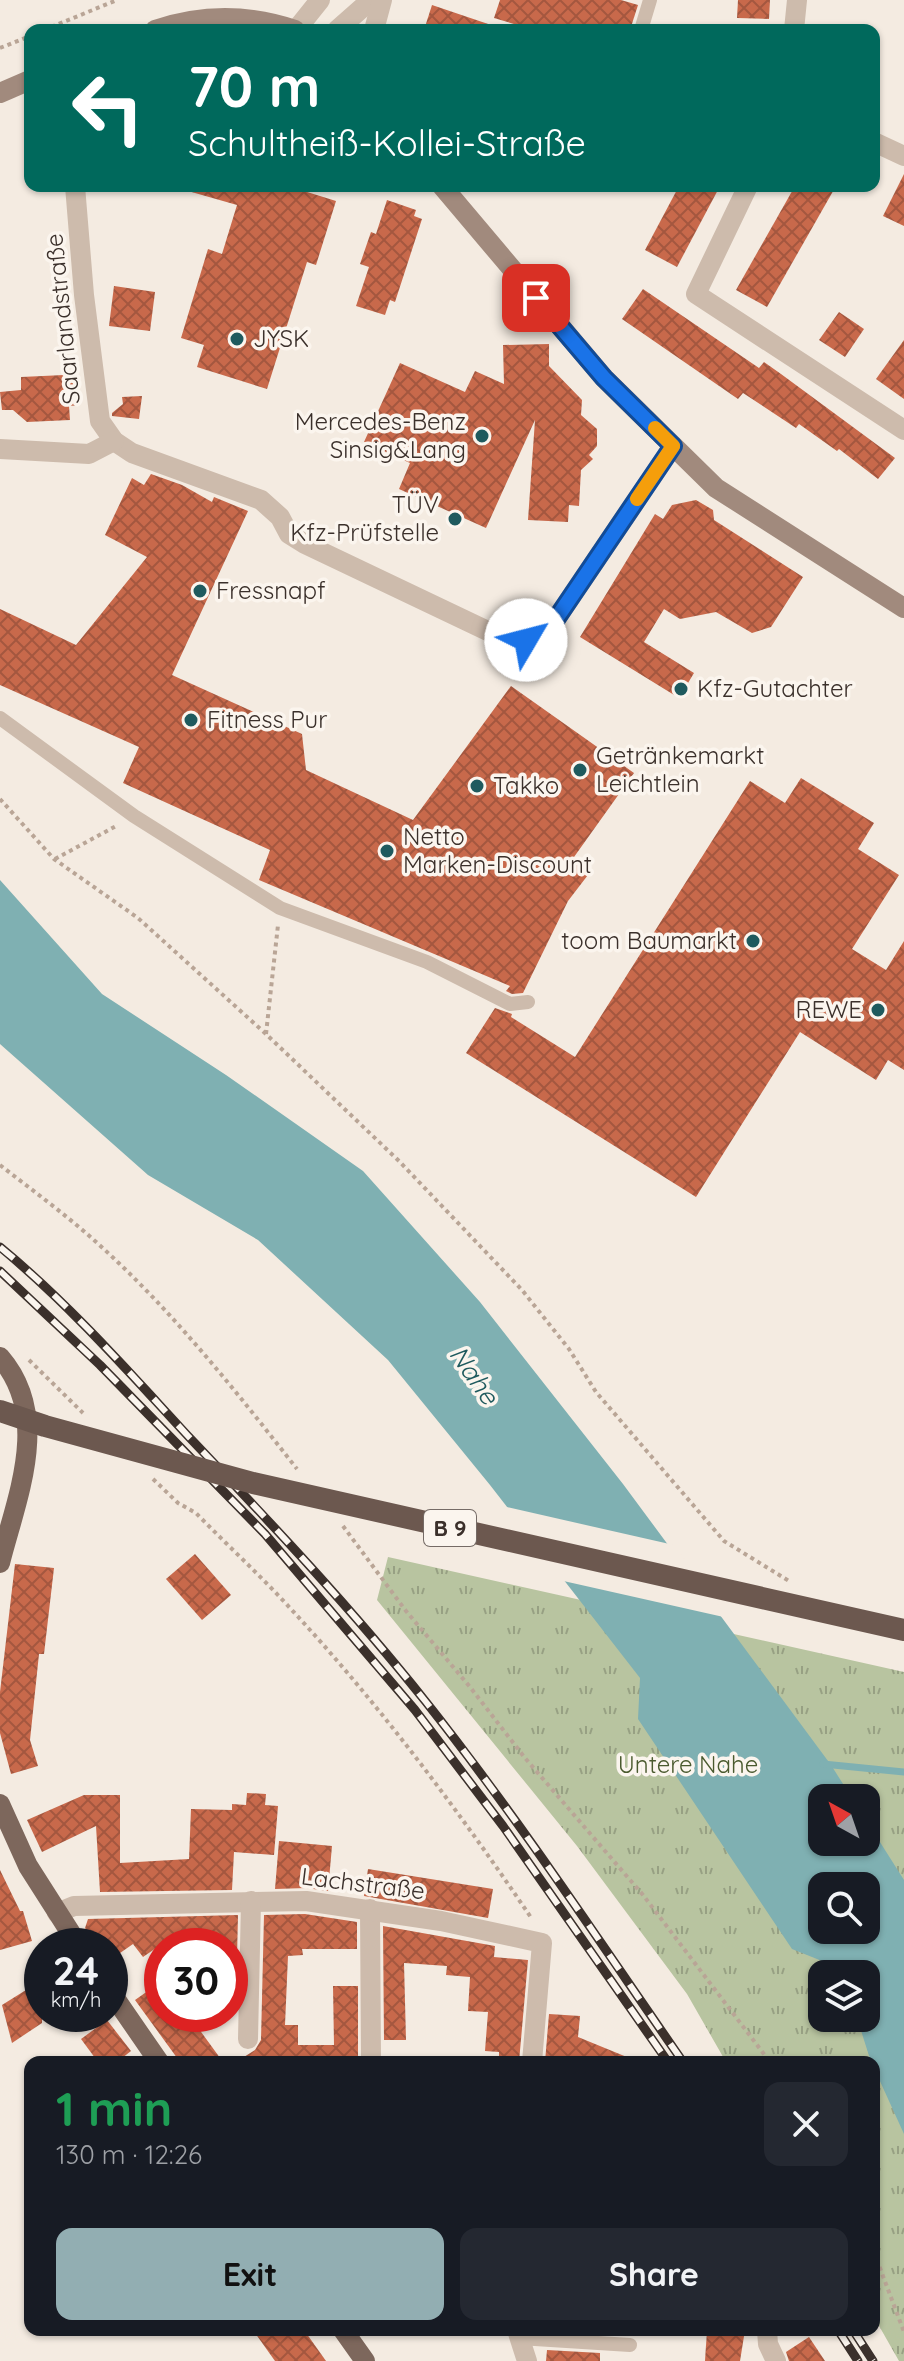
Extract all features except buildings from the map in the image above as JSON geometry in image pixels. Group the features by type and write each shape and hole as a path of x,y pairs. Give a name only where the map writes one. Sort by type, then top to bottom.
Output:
{"highway":[{"name":"B 9","path":"0,1411 253,1483 904,1630"}],"main road":[{"path":"180,24 226,16 274,24"},
{"path":"0,93 24,83"},
{"path":"447,192 604,378 716,488 904,608"},
{"path":"0,1357 19,1386 28,1417 27,1455 0,1563"},
{"path":"0,1804 28,1866 67,1928"},
{"path":"128,2017 155,2056"},
{"path":"347,2336 365,2361"}],"street":[{"path":"300,24 320,0"},
{"path":"344,24 371,0"},
{"path":"376,24 382,0"},
{"path":"795,24 797,0"},
{"path":"880,145 904,156"},
{"name":"Saarlandstraße","path":"75,192 84,295 100,421 114,441"},
{"path":"745,192 696,294 904,430"},
{"path":"0,449 89,454 114,441 132,453 261,500 280,517 289,534 305,544 494,634 506,639 526,640 543,633 552,625 673,446"},
{"path":"248,2039 251,1901"},
{"name":"Lachstraße","path":"57,1913 74,1906 306,1901 441,1921 542,1943"},
{"path":"370,1909 371,2056"},
{"path":"533,2056 542,1943"},
{"path":"519,2336 527,2361"},
{"path":"767,2336 776,2361"}],"lane":[{"path":"643,24 650,0"},
{"path":"0,718 134,816 280,908 427,962 510,1004 528,1002"},
{"path":"538,2336 630,2345"}],"path":[{"path":"59,24 117,0"},
{"path":"0,48 24,38"},
{"path":"0,799 54,859 138,918 399,1161 522,1290 569,1349 596,1392 724,1541 795,1584"},
{"path":"54,859 134,816"},
{"path":"266,1034 280,908"},
{"path":"0,1165 95,1241 155,1301 223,1377 298,1470"},
{"path":"23,1353 89,1418"},
{"path":"144,1471 178,1503 196,1513 290,1608 361,1691 473,1832 534,1922 542,1943"},
{"path":"341,1525 525,1758 643,1895 765,2056"},
{"path":"880,2268 904,2332"}],"green space":[{"name":"Untere Nahe","path":"388,1557 904,1672 904,2361 899,2361 880,2328 880,2056 723,2056 687,1994 577,1846 377,1600"}],"water":[{"name":"Nahe","path":"0,880 102,994 226,1075 363,1171 480,1302 623,1484 831,1765 843,1784 808,1784 808,1856 880,1856 880,1842 904,1880 904,2134 880,2081 880,2056 869,2056 861,2032 880,2032 880,1960 820,1960 792,1949 638,1719 640,1678 388,1360 258,1240 148,1175 0,1044"}],"pier":[{"path":"502,1506 674,1545 728,1618 559,1580"}],"waterway":[{"path":"823,1764 904,1772"}],"railway":[{"path":"0,1247 50,1291 120,1362 310,1566 398,1667 526,1835 679,2056"},
{"path":"0,1271 100,1365 265,1534 415,1710 503,1826 664,2056"},
{"path":"842,2336 858,2361"},
{"path":"857,2336 873,2361"}],"slow traffic":[{"path":"637,499 673,446 655,428"}],"place":[{"name":"JYSK","path":"237,339"},
{"name":"Mercedes-Benz Sinsig&Lang","path":"482,436"},
{"name":"TÜV Kfz-Prüfstelle","path":"455,519"},
{"name":"Fressnapf","path":"200,591"},
{"name":"Kfz-Gutachter","path":"681,689"},
{"name":"Fitness Pur","path":"191,720"},
{"name":"Getränkemarkt Leichtlein","path":"580,770"},
{"name":"Takko","path":"477,786"},
{"name":"Netto Marken-Discount","path":"387,851"},
{"name":"toom Baumarkt","path":"753,941"},
{"name":"REWE","path":"878,1010"}],"route":[{"path":"526,640 543,633 552,625 673,446 604,378 536,298"}]}
